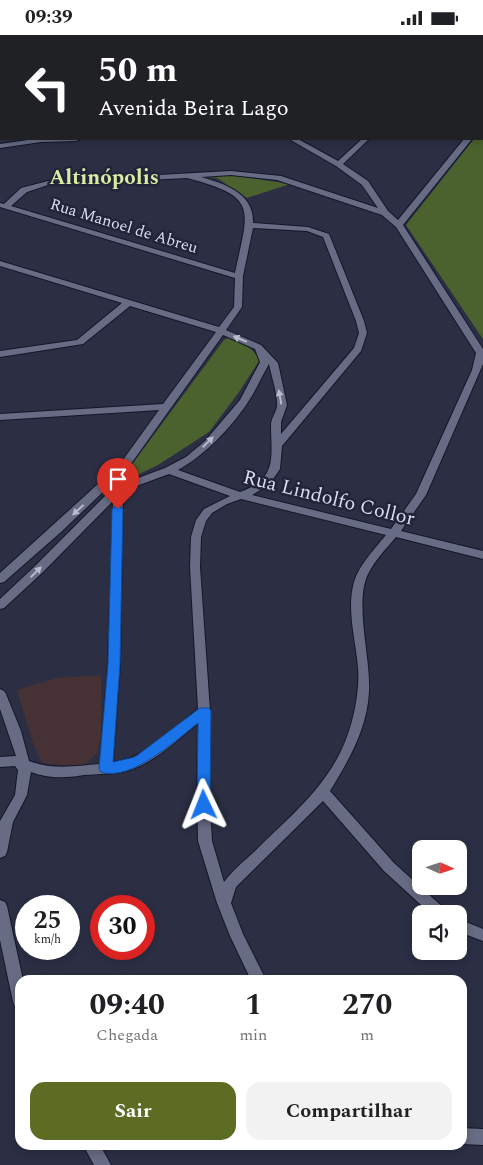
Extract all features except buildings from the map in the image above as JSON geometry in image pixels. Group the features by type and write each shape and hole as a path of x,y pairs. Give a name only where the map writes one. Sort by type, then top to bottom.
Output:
{"street":[{"path":"0,146 41,140"},
{"path":"224,903 230,884 323,792 347,753 361,711 364,670 357,610 358,591 362,575 372,559 422,495 477,370 482,353 399,225 385,213 365,183 340,164 296,140"},
{"path":"340,164 365,140"},
{"path":"399,225 467,140"},
{"path":"3,205 24,191 48,183 231,173 278,178 385,213"},
{"path":"0,579 124,466 238,307 239,277 249,225 249,213 244,200 219,184 189,176"},
{"name":"Rua Manoel de Abreu","path":"3,205 239,277"},
{"path":"249,225 300,228 326,236 363,333 358,349 277,445"},
{"path":"0,263 222,331 258,347 273,363 282,405 276,422 275,469 265,483 241,497 223,502 208,511 201,520 196,537 195,567 204,711 203,787 206,841 224,903 237,937 256,975"},
{"path":"0,354 80,343 129,302"},
{"path":"0,605 38,570 118,489 168,470 190,459 208,443 244,401 265,362 258,347"},
{"path":"0,417 165,407"},
{"name":"Rua Lindolfo Collor","path":"168,470 241,497 483,555"},
{"path":"106,769 114,664 118,489"},
{"path":"0,694 18,743 23,763 24,778 21,794 5,825 0,852"},
{"path":"0,762 16,761 23,763 31,769 51,773 125,766 140,761 204,711"},
{"path":"323,792 389,867 431,905"},
{"path":"0,905 15,978"},
{"path":"467,930 483,935"},
{"path":"467,1136 483,1137"},
{"path":"94,1150 103,1165"}],"shaded area":[{"path":"101,675 101,734 98,752 84,765 67,766 42,763 33,743 17,690 57,678"}],"green space":[{"path":"473,140 483,140 483,339 406,225"},
{"path":"231,175 290,184 247,198 217,178 204,177"},
{"path":"228,338 251,349 259,361 209,432 158,465 110,488 130,467 224,340"}],"district":[{"name":"Altinópolis","path":"104,178"}],"route":[{"path":"118,509 114,664 106,769 140,761 204,711 204,805"}]}
